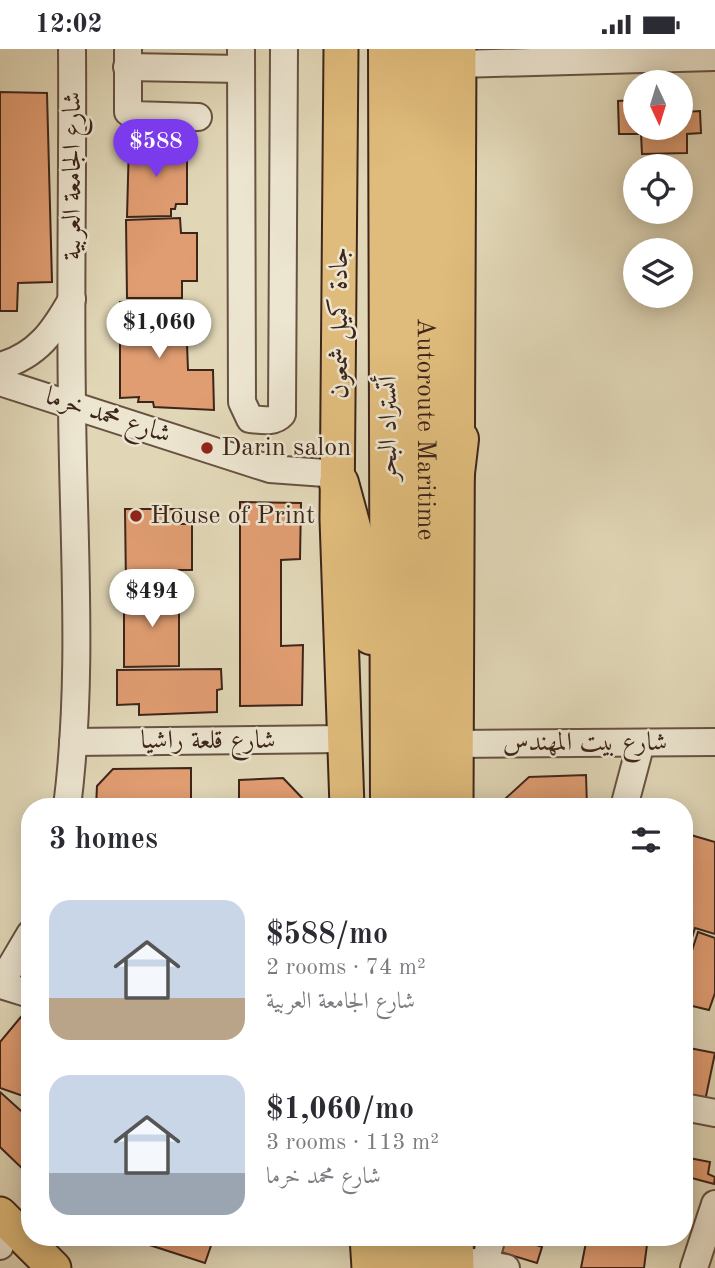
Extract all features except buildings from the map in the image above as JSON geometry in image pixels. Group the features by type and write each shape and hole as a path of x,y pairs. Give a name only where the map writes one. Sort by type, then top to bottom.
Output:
{"highway":[{"name":"أتستراد البحر","path":"388,49 390,790"},
{"name":"Autoroute Maritime","path":"424,49 441,739 428,798"},
{"path":"441,739 449,504 458,439"},
{"path":"339,478 354,538 367,612 390,790"},
{"path":"391,1268 392,1246"},
{"path":"443,1246 468,1257"}],"main road":[{"name":"جادة كميل شمعون","path":"341,49 339,478 346,798"},
{"path":"458,439 459,56"},
{"path":"441,739 454,798"},
{"path":"2,1227 21,1242"},
{"path":"26,1246 54,1268"},
{"path":"368,1246 369,1268"}],"street":[{"name":"شارع الجامعة العربية","path":"68,798 73,742 76,576 72,402 72,49"},
{"path":"198,117 133,115 128,112 127,58 241,59 242,402 250,419 269,421 282,414 284,49"},
{"path":"459,56 507,64 715,57"},
{"path":"0,366 37,349 58,324 73,298"},
{"name":"شارع محمد خرما","path":"0,382 72,402 270,469 339,478"},
{"name":"شارع قلعة راشيا","path":"73,742 343,739"},
{"name":"شارع بيت المهندس","path":"441,739 715,742"},
{"path":"626,798 641,743"},
{"path":"21,949 0,985 21,991"},
{"path":"693,1109 715,1113"},
{"path":"694,1268 714,1208"}],"place":[{"name":"Darin salon","path":"207,448"},
{"name":"House of Print","path":"136,516"}]}
